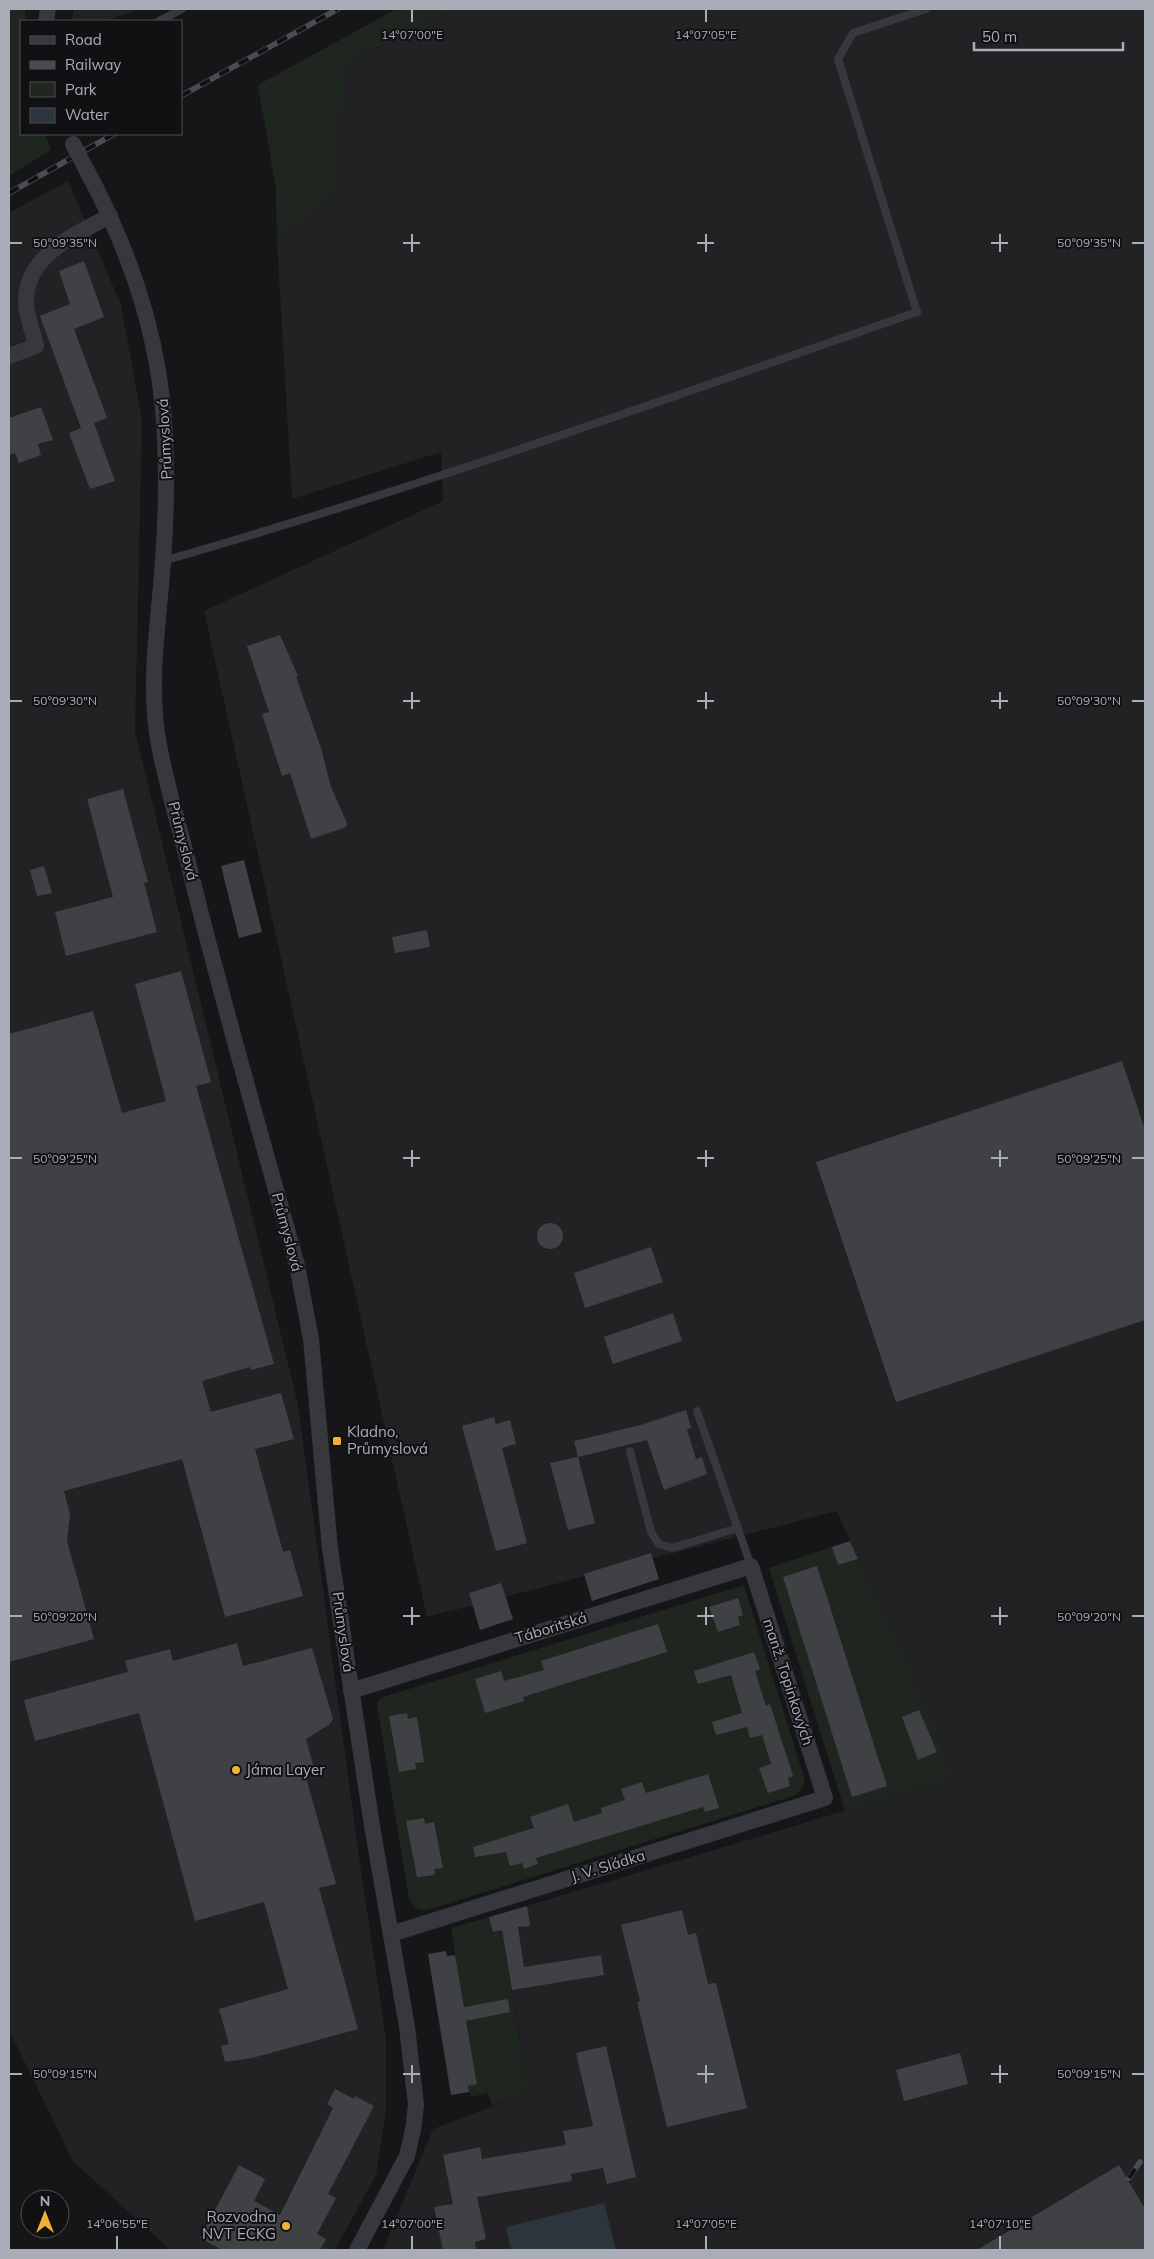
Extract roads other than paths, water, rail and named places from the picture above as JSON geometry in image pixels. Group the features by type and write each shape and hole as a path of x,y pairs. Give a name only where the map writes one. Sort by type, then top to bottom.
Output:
{"street":[{"name":"Průmyslová","path":"70,139 110,216 141,295 160,372 167,457 163,561 154,695 157,732 206,934 297,1265 307,1311 330,1549 351,1690 407,2027 415,2093 415,2118 411,2143 402,2168 357,2250"},
{"path":"9,356 36,346 26,302 31,275 59,244 110,216"},
{"name":"Táboritská","path":"351,1690 751,1566"},
{"name":"manž. Topinkových","path":"751,1566 825,1798"},
{"name":"J. V. Sládka","path":"391,1934 825,1798"}],"lane":[{"path":"161,20 182,9"},
{"path":"163,561 554,438 917,312 838,59 853,33 926,9"},
{"path":"697,1411 751,1566"},
{"path":"630,1451 651,1532 659,1544 672,1548 738,1528"}],"water":[{"path":"604,2203 616,2250 511,2250 506,2227"}],"railway":[{"path":"182,95 338,9"},
{"path":"9,193 112,135"},
{"path":"1129,2178 1140,2162"}],"place":[{"name":"Kladno, Průmyslová","path":"337,1441"},
{"name":"Jáma Layer","path":"236,1770"},
{"name":"Rozvodna NVT ECKG","path":"286,2226"}]}
